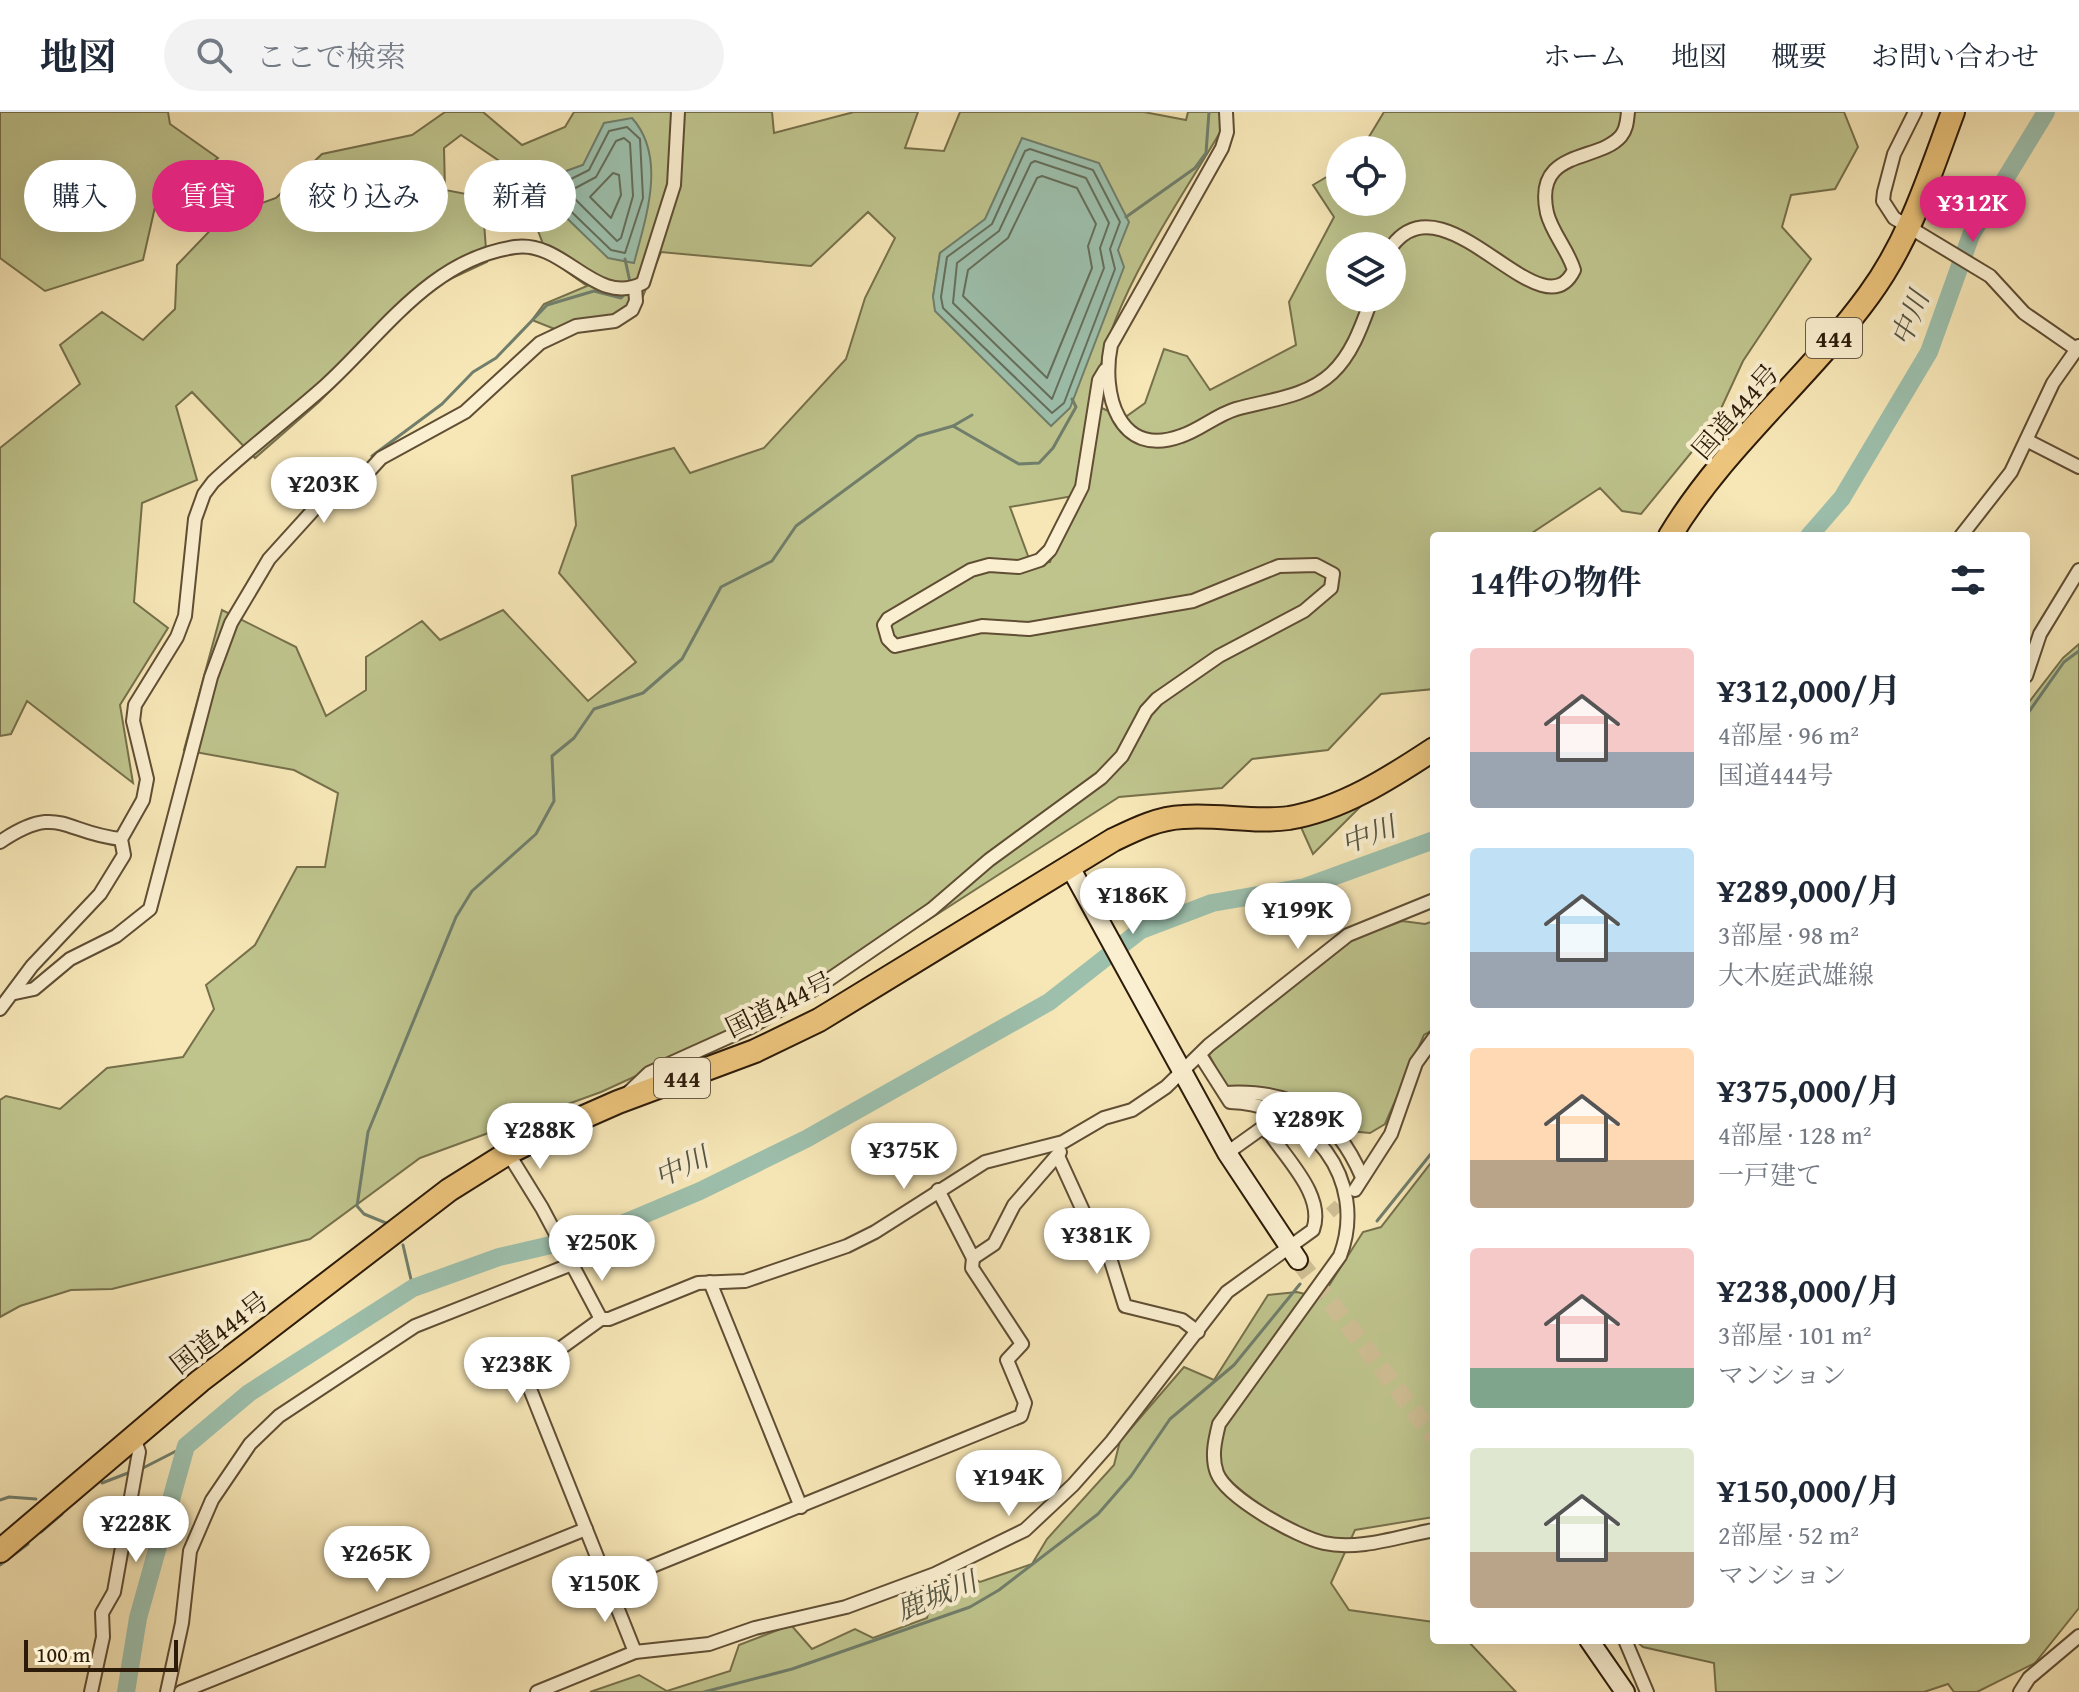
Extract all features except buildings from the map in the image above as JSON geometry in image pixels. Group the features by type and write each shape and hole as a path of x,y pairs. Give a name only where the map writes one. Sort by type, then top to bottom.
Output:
{"highway":[{"name":"国道444号","path":"1673,532 1732,455 1870,294 1911,228 1953,112"},
{"name":"国道444号","path":"0,1551 200,1381 449,1190 508,1153 618,1102 755,1051 819,1020 1113,840 1152,822 1182,817 1287,818 1326,808 1386,780 1430,752"}],"main road":[{"path":"1070,867 1227,1153 1294,1254"},
{"path":"1592,1644 1625,1692"}],"street":[{"path":"0,1009 15,993 32,966 100,894 124,855 121,839 143,800 147,779 133,721 135,705 177,637 185,616 195,519 204,494 213,482 325,386 406,303 433,281 482,257 515,247 535,248 551,253 593,281 614,290 630,289 643,283 674,185 678,112"},
{"path":"618,1102 649,1073 751,1027 821,985 932,909 989,860 1101,778 1122,756 1146,711 1157,699 1219,656 1304,611 1331,588 1333,574 1325,568 1300,563 1279,566 1193,601 1029,629 982,626 895,646 888,639 884,625 888,619 971,570 989,565 1019,567 1040,560 1050,550 1082,487 1099,380 1105,370 1111,345 1129,306 1222,148 1227,132 1226,112"},
{"path":"1406,233 1445,229 1542,286 1556,286 1570,278 1574,270 1570,256 1548,216 1549,183 1555,171 1570,158 1615,141 1622,135 1628,112"},
{"path":"1915,112 1894,154 1883,201 1894,218 1990,276 2024,313 2077,348 2053,383 2028,441 1984,511 1965,532"},
{"path":"15,993 34,989 70,959 116,936 150,909 211,677 231,623 269,559 317,506 360,481 381,458 465,412 540,343 576,326 615,321 632,310 636,301 630,289"},
{"path":"1105,370 1107,390 1116,414 1132,432 1146,440 1160,441 1182,436 1231,411 1303,391 1329,376 1344,360 1367,312"},
{"path":"2028,441 2079,467"},
{"path":"2030,664 2040,634 2079,570"},
{"path":"0,842 22,827 47,821 121,839"},
{"path":"635,1652 526,1379 536,1366 601,1319 609,1319 672,1291 710,1282 745,1281 847,1246 875,1232 985,1162 1063,1142 1104,1118 1132,1110 1166,1087 1180,1070 1348,935 1430,902"},
{"path":"1355,1190 1391,1134 1416,1063 1430,1044"},
{"path":"1200,1055 1230,1102 1284,1113 1303,1127 1327,1154 1341,1182 1349,1232 1340,1256 1219,1424 1214,1447 1218,1477 1228,1490 1247,1502 1297,1533 1325,1544 1358,1544 1430,1531"},
{"path":"1225,1093 1272,1096 1300,1104 1322,1117 1341,1136 1362,1177"},
{"path":"1262,1107 1262,1128"},
{"path":"1227,1153 1262,1128"},
{"path":"537,1692 635,1652 709,1644 755,1628 846,1607 935,1574 1025,1530 1083,1474 1227,1292 1294,1254 1324,1215 1271,1135 1262,1128"},
{"path":"973,1258 994,1244 1014,1205 1058,1156 1063,1142"},
{"path":"508,1153 542,1208 601,1319"},
{"path":"1058,1156 1095,1237 1105,1242 1125,1306 1182,1320 1198,1332"},
{"path":"608,1584 1021,1416 1025,1403 1007,1360 1022,1344 972,1268 973,1258 938,1190"},
{"path":"167,1692 182,1623 190,1551 212,1500 250,1444 279,1416 415,1326 572,1264"},
{"path":"710,1282 801,1507"},
{"path":"91,1692 103,1637 102,1613 114,1592 139,1452 134,1437"},
{"path":"181,1692 586,1529"},
{"path":"2020,1692 2029,1678 2079,1636"},
{"path":"1627,1644 1647,1692"}],"green space":[{"path":"0,112 168,112 170,124 218,158 152,160 152,220 143,260 45,291 0,258"},
{"path":"445,112 483,112 522,145 565,127 574,112 772,112 774,133 854,112 918,112 905,148 944,151 960,112 1144,112 1186,120 1188,112 1221,112 1222,129 1143,262 1110,334 1095,405 1124,418 1145,403 1164,349 1187,356 1210,390 1296,345 1289,302 1326,232 1326,312 1406,312 1406,232 1326,232 1333,216 1406,216 1406,136 1369,136 1384,112 1844,112 1858,147 1835,189 1791,195 1782,227 1811,259 1743,361 1713,426 1641,514 1622,511 1600,488 1534,532 1430,532 1430,689 1381,694 1328,750 1252,759 1222,788 1119,797 807,998 601,1092 420,1158 310,1239 112,1289 71,1290 20,1306 0,1317 0,1100 6,1096 60,1109 107,1068 183,1057 214,1009 206,985 255,945 297,867 325,867 338,793 294,770 184,750 222,610 296,647 326,716 366,690 366,657 422,621 440,640 503,610 588,701 636,662 559,573 576,525 572,476 674,448 690,473 764,448 846,359 865,298 895,238 868,212 811,266 661,252 639,306 619,322 562,332 532,320 544,304 587,286 548,258 539,232 576,232 576,171 583,165 576,168 576,160 498,160 461,135 444,148 444,160 316,160 322,154 412,135","holes":["985,220 933,297 940,253","1073,496 1050,562 1031,564 1010,507"]},
{"path":"1326,177 1326,205 1313,185"},
{"path":"448,191 464,194 464,232 485,232 487,262 433,287 319,402 255,458 192,392 176,406 197,480 142,503 134,602 168,628 120,705 133,783 27,701 11,734 0,736 0,448 80,384 60,345 102,312 143,340 175,309 177,265 209,232 264,232 264,202 280,194 280,232 448,232"},
{"path":"2079,644 2079,1608 2035,1663 1977,1692 1954,1692 1948,1684 1924,1692 1716,1692 1714,1663 1640,1644 2030,1644 2030,701 2063,658"},
{"path":"1371,796 1313,854 1300,825"},
{"path":"1402,921 1430,922 1430,1031 1424,1035 1385,1124 1370,1133 1348,1131 1321,1105 1273,1090 1227,1088 1208,1053 1355,938"},
{"path":"1430,1164 1430,1518 1355,1530 1331,1583 1349,1610 1430,1621 1430,1644 1471,1644 1516,1692 590,1692 639,1675 667,1691 730,1671 739,1645 791,1625 812,1649 855,1629 873,1638 927,1618 936,1584 964,1572 980,1582 1032,1564 1047,1539 1114,1465 1120,1441 1184,1367 1214,1380 1268,1295 1297,1292 1321,1298 1363,1232 1381,1227"}],"water":[{"path":"632,118 643,134 649,151 651,188 634,263 608,258 576,227 576,168 583,165 604,123"},
{"path":"1022,138 1099,163 1129,222 1118,250 1124,267 1070,408 1051,426 935,311 933,297 940,253 985,219"}],"waterway":[{"path":"1126,217 1195,168 1206,153 1209,112"},
{"name":"中川","path":"1812,532 1842,498 1929,352 1971,235 2046,112"},
{"path":"625,259 630,282"},
{"path":"372,456 442,404 473,372 496,358 547,305 594,291 621,298 629,290"},
{"path":"953,426 1019,464 1039,463 1053,448 1076,407 1072,399"},
{"path":"386,1223 364,1214 357,1206 368,1132 456,917 472,891 536,834 554,801 552,756 574,738 594,709 643,693 682,659 721,587 772,561 796,526 918,436 953,426 972,415"},
{"name":"鹿城川","path":"2030,710 2064,662 2079,651"},
{"name":"中川","path":"126,1692 138,1618 186,1446 249,1393 413,1288 499,1257 598,1234 700,1191 806,1139 1049,1002 1141,930 1212,903 1305,887 1430,841"},
{"name":"鹿城川","path":"1377,1221 1430,1155"},
{"path":"403,1245 413,1288"},
{"name":"鹿城川","path":"704,1692 792,1669 970,1607 999,1590 1098,1514 1131,1476 1170,1419 1234,1365 1300,1284"},
{"path":"143,1468 186,1446"},
{"path":"102,1483 128,1473"},
{"path":"74,1503 82,1496"},
{"path":"0,1500 9,1497 36,1499"},
{"path":"41,1532 62,1514"},
{"path":"0,1565 28,1544"}],"tunnel":[{"path":"1330,1213 1353,1192"},
{"path":"1298,1260 1430,1432"}]}
